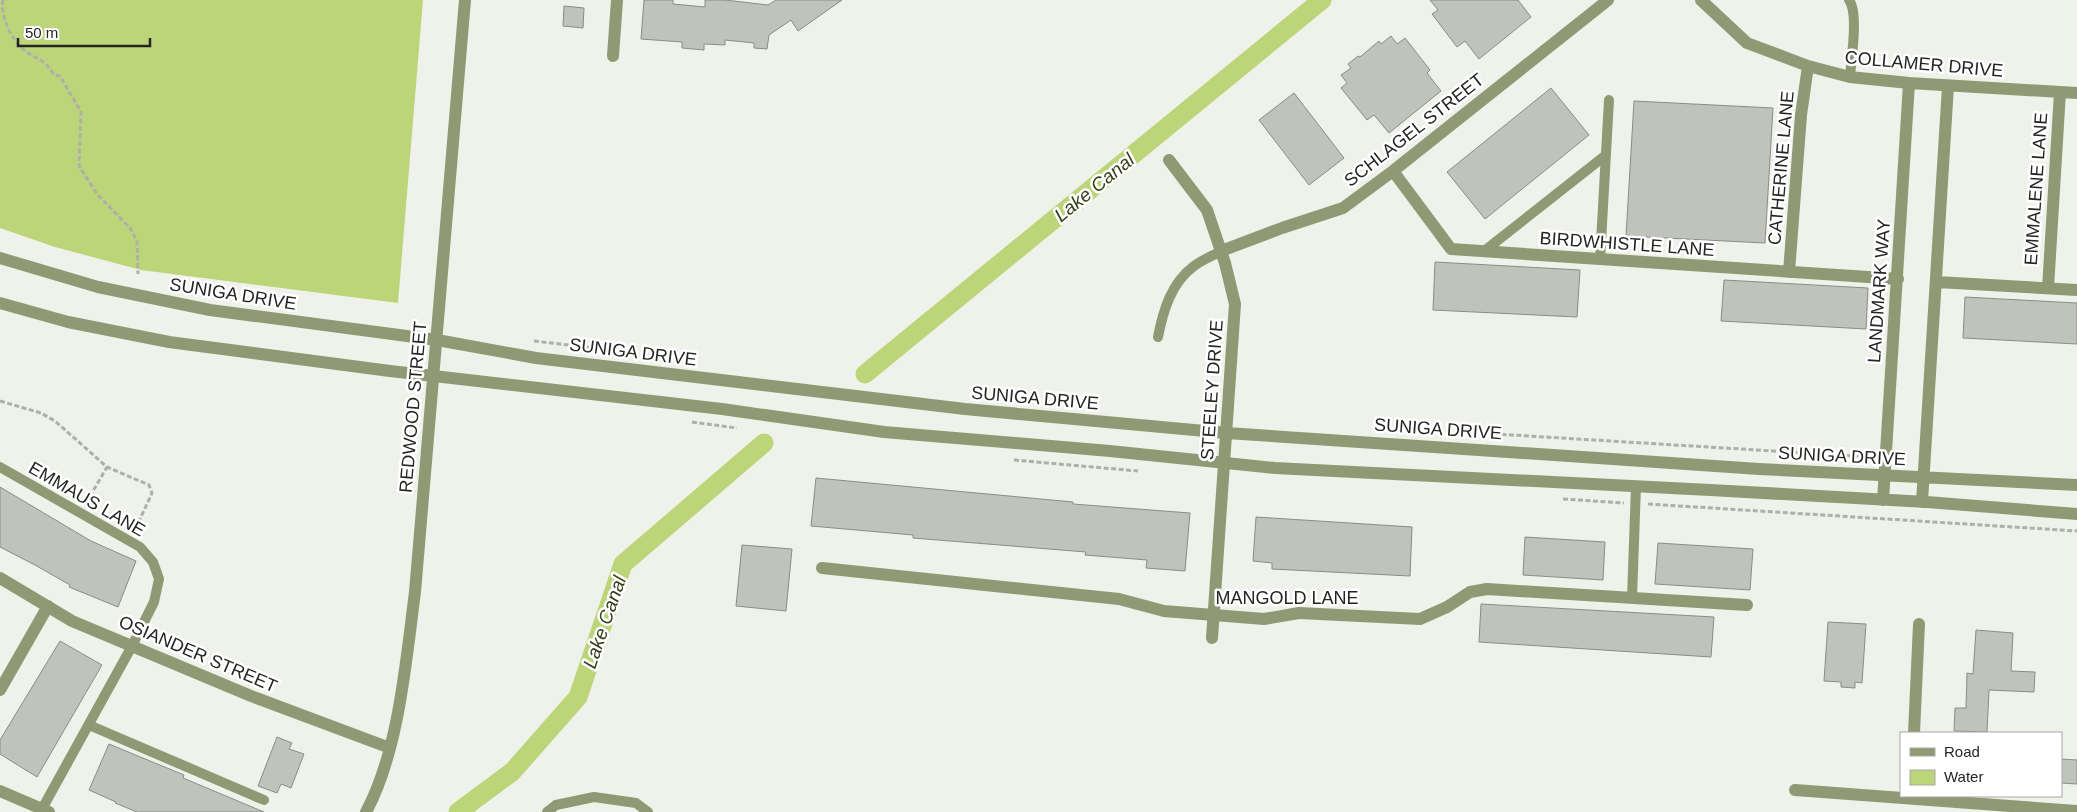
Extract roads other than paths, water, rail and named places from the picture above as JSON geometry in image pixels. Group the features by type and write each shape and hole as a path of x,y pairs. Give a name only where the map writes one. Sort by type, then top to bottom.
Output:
{"street":[{"name":"REDWOOD STREET","path":"366,812 390,748 405,674 415,592 432,376 437,340 466,0"},
{"path":"613,56 617,0"},
{"name":"SCHLAGEL STREET","path":"1221,250 1343,208 1393,171 1608,0"},
{"name":"COLLAMER DRIVE","path":"1700,0 1747,43 1808,66 1850,76 1909,84 2077,93"},
{"name":"CATHERINE LANE","path":"1789,272 1808,66"},
{"name":"LANDMARK WAY","path":"1883,500 1909,84"},
{"path":"1922,502 1948,86"},
{"name":"EMMALENE LANE","path":"2048,288 2060,92"},
{"name":"STEELEY DRIVE","path":"1169,160 1208,210 1235,304 1212,638"},
{"name":"BIRDWHISTLE LANE","path":"1393,171 1452,249 1898,279"},
{"name":"SUNIGA DRIVE","path":"0,258 98,287 210,310 437,340 536,358 945,406 1226,433 1884,476 2077,486"},
{"path":"1936,282 2077,290"},
{"path":"0,303 68,322 168,342 432,376 722,409 884,432 1110,451 1275,468 1922,502 2077,514"},
{"name":"MANGOLD LANE","path":"822,568 1119,599 1164,611 1264,619 1299,613 1420,619 1447,607 1470,592 1486,589 1747,606"},
{"name":"OSIANDER STREET","path":"0,578 72,621 251,696 390,748"},
{"path":"0,690 48,606"},
{"path":"1914,732 1919,624"},
{"path":"1795,790 1900,796"},
{"path":"0,791 46,810"},
{"path":"1909,812 1910,797 2077,811"}],"lane":[{"path":"1849,0 1852,4 1854,25 1850,76"},
{"path":"1600,260 1609,100"},
{"path":"1483,252 1606,155"},
{"path":"1158,337 1163,309 1179,281 1193,266 1221,250"},
{"name":"EMMAUS LANE","path":"0,468 140,548 153,562 159,579 154,602 46,810"},
{"path":"1632,598 1636,486"},
{"path":"89,725 264,800"},
{"path":"547,812 556,805 594,797 636,803 648,812"}],"water":[{"path":"0,0 423,0 398,303 141,270 55,247 0,228"}],"waterway":[{"name":"Lake Canal","path":"865,374 1322,0"},
{"name":"Lake Canal","path":"458,812 512,772 578,697 623,564 764,443"}]}
